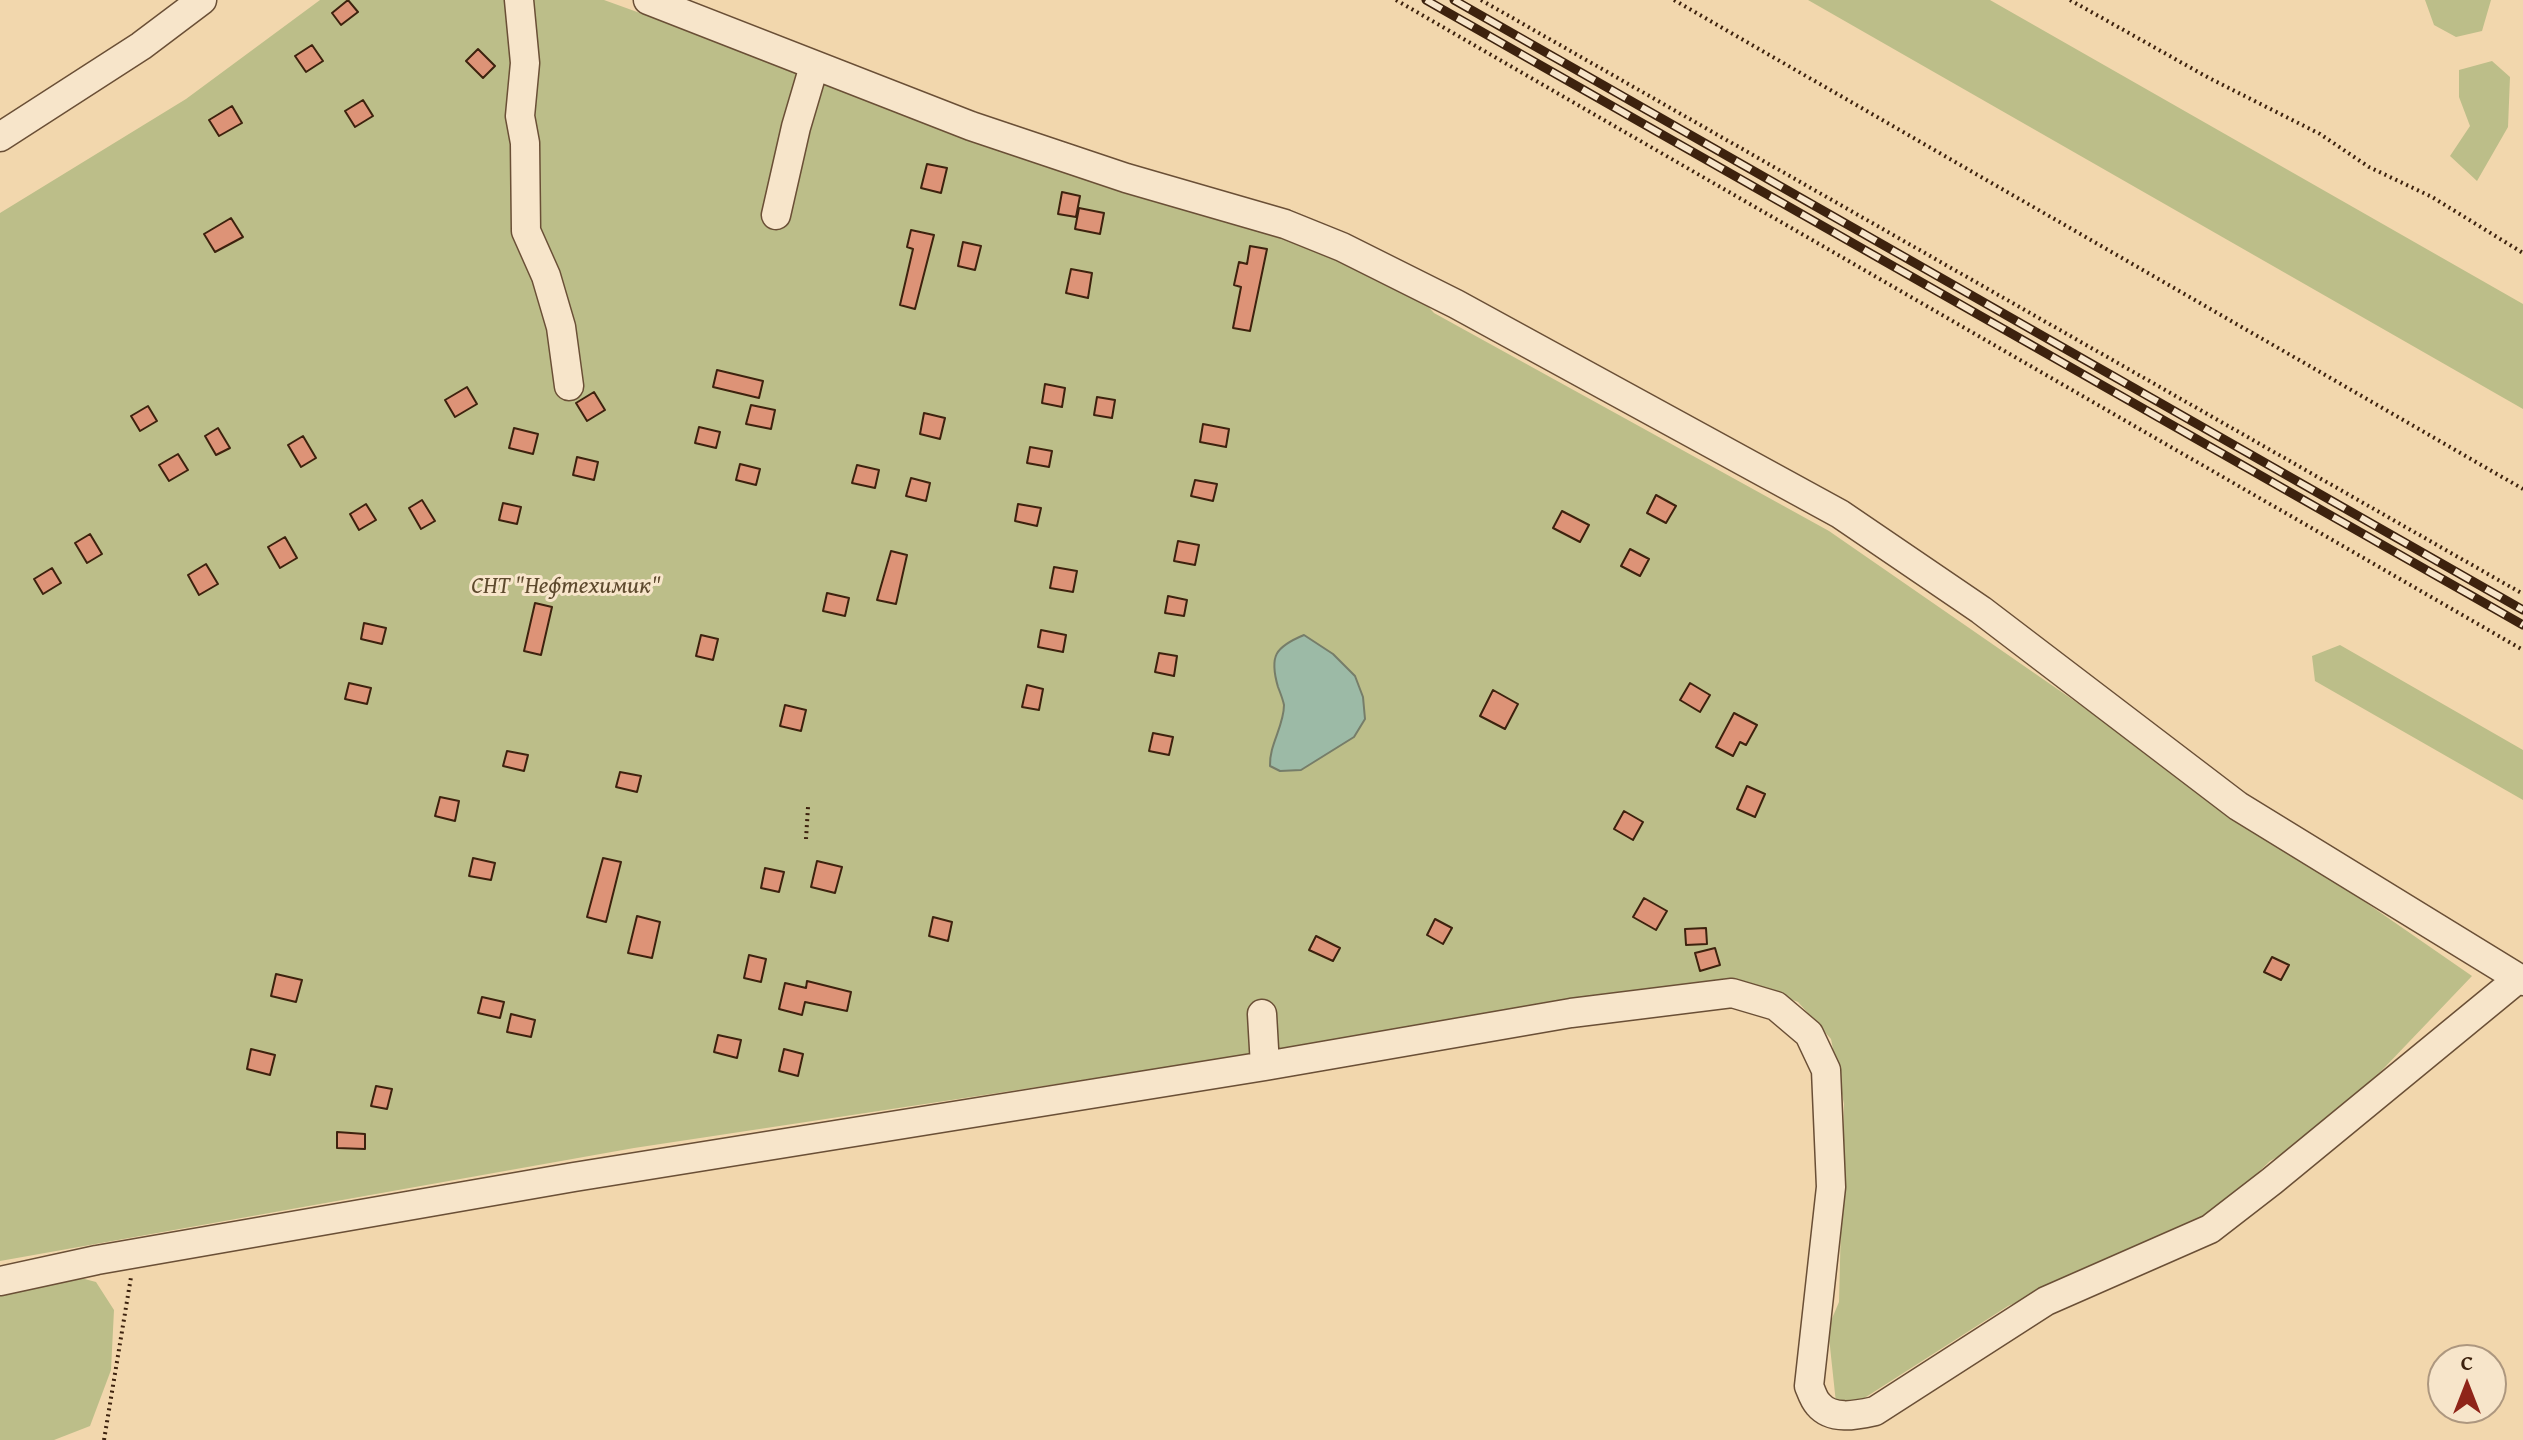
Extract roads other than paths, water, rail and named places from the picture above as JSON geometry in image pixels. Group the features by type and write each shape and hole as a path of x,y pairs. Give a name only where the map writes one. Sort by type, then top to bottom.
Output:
{"street":[{"path":"0,137 141,46 202,0"},
{"path":"519,0 525,63 520,116 525,143 526,231 546,276 561,327 569,386"},
{"path":"0,1281 140,1253 588,1175 1265,1066 1571,1013 1732,993 1776,1006 1809,1034 1826,1070 1831,1187 1809,1386 1818,1405 1838,1415 1855,1416 1875,1411 2046,1301 2210,1229 2521,980 2238,806 1981,610 1840,514 1456,304 1342,247 1285,224 1126,178 985,131 648,0"},
{"path":"776,215 814,66"},
{"path":"1262,1014 1265,1066"}],"railway":[{"path":"1426,0 2523,625"},
{"path":"1454,0 2523,610"}],"park label":[{"name":"СНТ \"Нефтехимик\"","path":"566,587"}]}
